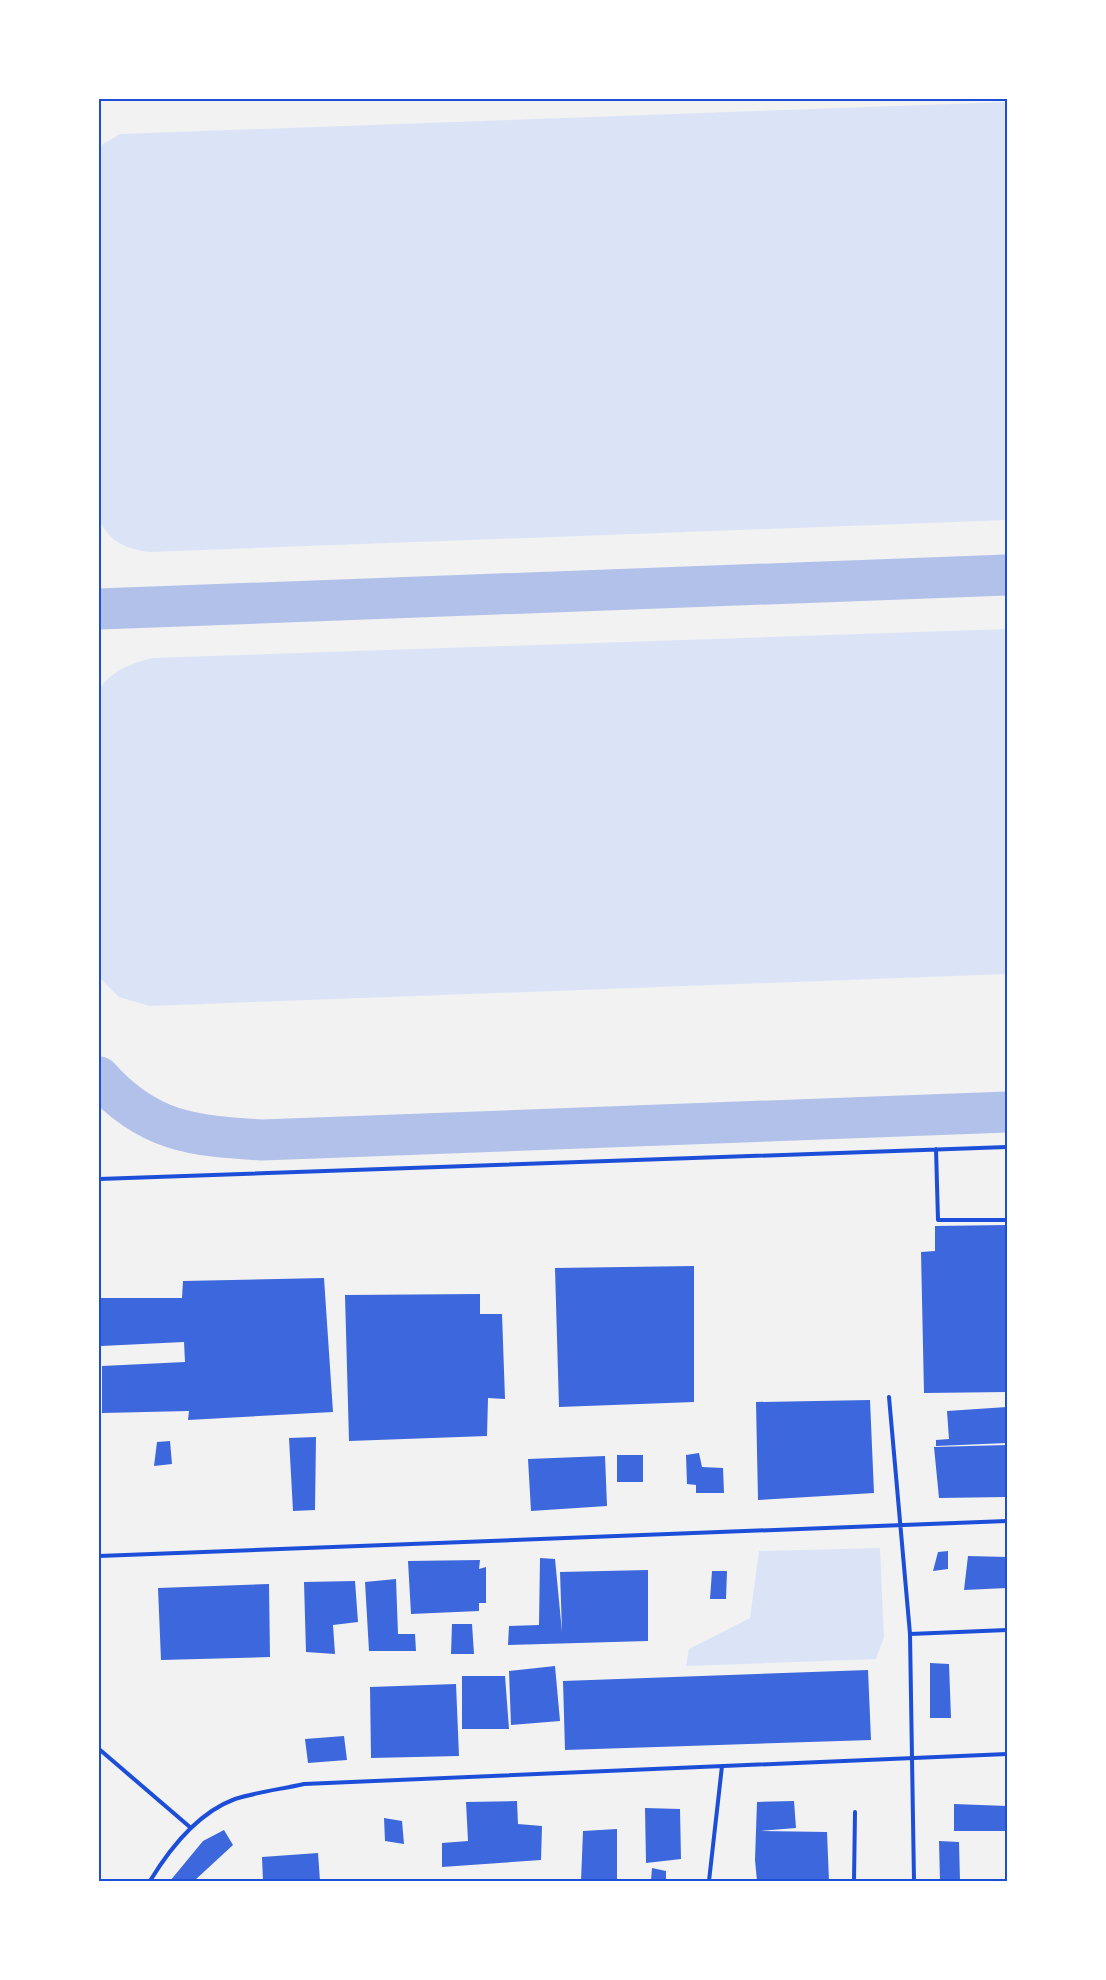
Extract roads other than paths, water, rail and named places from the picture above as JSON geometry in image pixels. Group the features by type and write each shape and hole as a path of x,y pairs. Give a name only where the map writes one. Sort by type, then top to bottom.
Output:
{"lane":[{"path":"99,1179 1007,1147"},
{"path":"936,1149 938,1220 1007,1220"},
{"path":"889,1397 902,1525 910,1634 914,1881"},
{"path":"99,1556 1007,1522"},
{"path":"910,1634 1007,1630"},
{"path":"99,1749 191,1828"},
{"path":"150,1881 191,1828 204,1815 235,1800 304,1784 1007,1754"},
{"path":"709,1881 722,1766"},
{"path":"854,1881 855,1812"}]}
